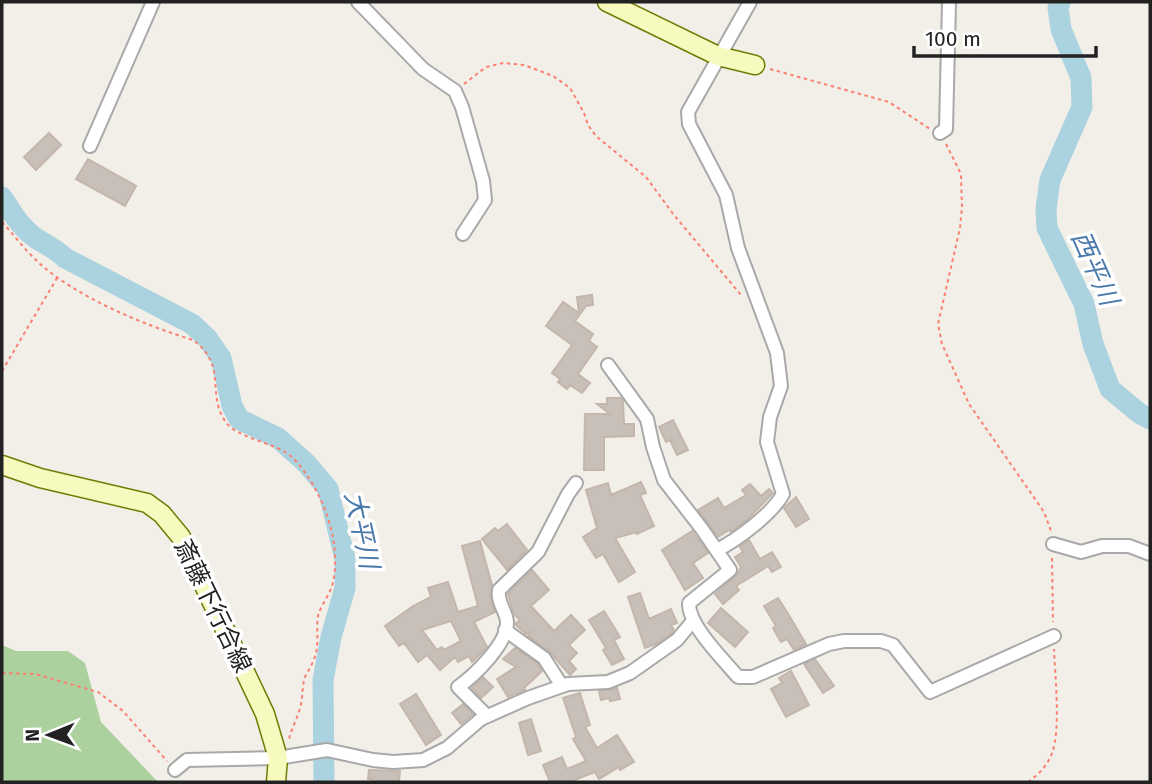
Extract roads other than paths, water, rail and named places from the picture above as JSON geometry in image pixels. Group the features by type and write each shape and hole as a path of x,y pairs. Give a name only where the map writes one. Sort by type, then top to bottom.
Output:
{"main road":[{"path":"607,2 718,56 755,65"},
{"name":"斎藤下行合線","path":"2,465 40,478 147,503 174,527 265,714 281,757 276,782"}],"street":[{"path":"90,146 153,2"},
{"path":"358,2 423,69 455,91 476,151 485,200 463,234"},
{"path":"717,550 756,522 783,494 767,442 769,417 781,386 777,353 738,248 726,195 689,124 688,112 750,2"},
{"path":"940,133 946,129 949,2"},
{"path":"608,365 647,419 664,480 730,570 689,603 692,622 738,677 753,677 829,644 844,641 881,641 893,645 930,692 1054,636"},
{"path":"487,716 458,687 472,678 496,648 507,624 499,600 499,590 538,552 576,483"},
{"path":"1053,544 1080,551 1129,546 1150,554"},
{"path":"175,770 187,760 281,757 327,750 373,760 423,760 447,748 487,716 562,686 608,682 630,673 677,640 692,622"},
{"path":"505,630 544,658 562,686"}],"waterway":[{"name":"西平川","path":"1060,2 1058,8 1061,29 1081,78 1082,107 1050,180 1046,209 1047,228 1084,304 1093,344 1110,389 1150,419"},
{"name":"大平川","path":"2,197 26,230 65,258 192,324 207,338 221,358 232,406 239,419 278,438 306,463 328,489 345,559 345,588 331,637 323,680 324,782"}]}
